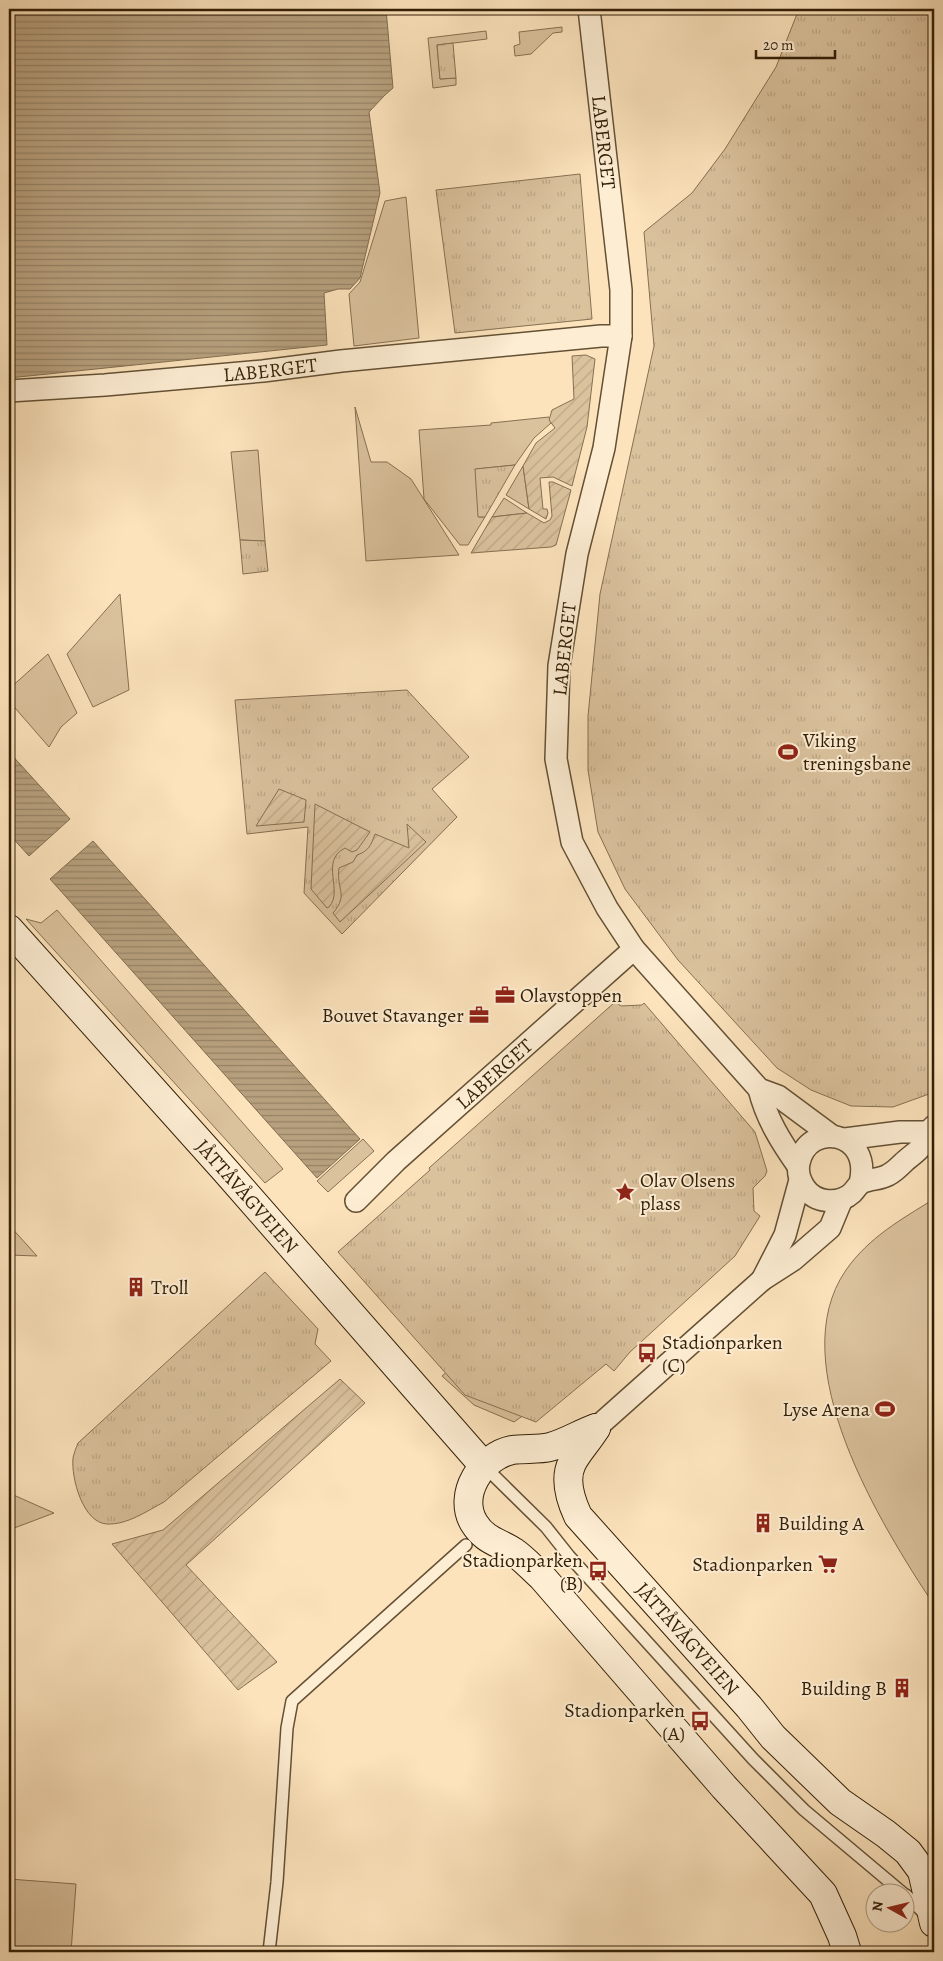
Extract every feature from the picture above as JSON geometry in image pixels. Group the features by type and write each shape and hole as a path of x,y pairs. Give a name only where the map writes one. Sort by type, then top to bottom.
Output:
{"street":[{"name":"LABERGET","path":"589,9 621,290 621,336 604,448 577,554 559,666 556,759 572,842 607,908 634,949 759,1089 778,1096 838,1138"},
{"name":"LABERGET","path":"9,391 105,385 601,336 621,336"},
{"name":"JÅTTÅVÅGVEIEN","path":"9,929 218,1162 484,1466"},
{"name":"LABERGET","path":"356,1201 396,1161 634,949"},
{"name":"LABERGET","path":"759,1089 763,1108 799,1173"},
{"path":"762,1280 785,1235 799,1173 801,1154 807,1147 819,1138 838,1138 931,1129"},
{"path":"860,1183 888,1175 920,1147 931,1129"},
{"path":"799,1173 806,1190 817,1198 828,1201 842,1199 852,1193 860,1183 863,1171 861,1157 855,1146 838,1138"},
{"path":"842,1199 830,1228 794,1260 762,1280 596,1428 551,1446 512,1450 495,1456 484,1466 470,1490 470,1508 474,1522 485,1536 513,1552 542,1578 724,1786 823,1894 847,1952"},
{"name":"JÅTTÅVÅGVEIEN","path":"596,1428 571,1464 569,1487 571,1501 578,1516 743,1700 773,1737 840,1802 908,1852 922,1870 934,1923"}],"lane":[{"path":"484,1466 546,1527 569,1556 753,1759 804,1810 893,1884"},
{"path":"269,1952 277,1882 286,1728 292,1701 466,1545"},
{"path":"916,1905 934,1923"}],"green space":[{"path":"799,9 934,9 934,1089 929,1094 893,1107 851,1106 811,1090 777,1068 678,960 625,889 598,832 588,770 588,716 600,594 654,346 644,232 692,193 725,149 776,67"},
{"path":"562,27 562,32 553,33 531,54 515,56 514,46 520,44 519,32"},
{"path":"486,31 487,39 437,45 440,79 456,78 456,85 433,88 428,38"},
{"path":"453,43 456,78 440,79 437,45"},
{"path":"580,174 592,319 455,333 436,190"},
{"path":"406,197 419,338 354,346 349,294 360,282 385,201"},
{"path":"586,355 595,359 587,427 572,486 553,477 540,478 543,509 547,509 548,513 546,519 529,509 523,466 536,443 555,428 549,420 552,410 574,399 572,356"},
{"path":"355,407 371,462 387,462 411,479 459,555 366,561"},
{"path":"549,417 551,423 534,438 515,465 476,469 479,517 485,517 468,545 460,545 424,499 419,430 491,425 491,423"},
{"path":"258,450 265,541 240,540 231,452"},
{"path":"515,465 485,517 478,517 475,469"},
{"path":"523,466 529,509 506,495"},
{"path":"549,482 571,490 556,545 551,547 471,553 492,517 527,513 544,523 550,520 552,516"},
{"path":"504,498 527,513 492,517"},
{"path":"240,540 265,541 268,571 243,574"},
{"path":"120,594 129,690 93,707 67,654"},
{"path":"48,654 77,713 61,727 49,747 9,701 9,689"},
{"path":"407,690 469,757 432,789 457,817 342,934 304,893 308,827 247,834 235,700"},
{"path":"279,789 306,800 304,822 256,826"},
{"path":"315,804 370,832 357,850 352,852 345,848 337,854 332,868 333,900 327,908 311,889"},
{"path":"407,824 426,842 340,922 333,913 338,907 341,896 339,868 353,862 357,855 367,849 375,834 409,848"},
{"path":"57,910 283,1169 265,1183 26,919 41,923"},
{"path":"615,1002 621,1006 642,1005 644,1003 755,1132 767,1171 765,1176 753,1188 754,1211 760,1216 735,1256 630,1352 614,1371 606,1364 536,1422 465,1395 338,1252"},
{"path":"363,1139 374,1151 328,1192 317,1181"},
{"name":"Lyse Arena","path":"934,1199 934,1605 889,1532 866,1489 846,1443 831,1396 825,1351 829,1308 846,1270 855,1258 876,1238"},
{"path":"9,1225 37,1256 9,1255"},
{"path":"265,1272 318,1329 315,1344 331,1361 164,1502 137,1517 122,1522 107,1524 99,1522 85,1508 74,1477 73,1458 78,1443"},
{"path":"467,1355 528,1412 514,1422 474,1405 442,1376"},
{"path":"340,1379 365,1403 186,1565 277,1662 238,1690 112,1544 163,1530"},
{"path":"9,1493 54,1513 9,1530"},
{"path":"9,1879 76,1884 71,1952 9,1952"}],"shaded area":[{"path":"9,9 386,9 393,88 369,112 380,193 360,278 350,289 338,289 324,293 327,345 9,378"},
{"path":"9,752 70,819 29,856 9,834"},
{"path":"93,841 360,1139 317,1178 50,879"}],"place":[{"name":"Viking treningsbane","path":"788,752"},
{"name":"Olavstoppen","path":"505,995"},
{"name":"Bouvet Stavanger","path":"479,1015"},
{"name":"Olav Olsens plass","path":"625,1192"},
{"name":"Troll","path":"136,1287"},
{"name":"Stadionparken (C)","path":"647,1353"},
{"name":"Lyse Arena","path":"885,1409"},
{"name":"Building A","path":"763,1523"},
{"name":"Stadionparken","path":"828,1564"},
{"name":"Stadionparken (B)","path":"598,1571"},
{"name":"Building B","path":"902,1688"},
{"name":"Stadionparken (A)","path":"700,1721"}]}
